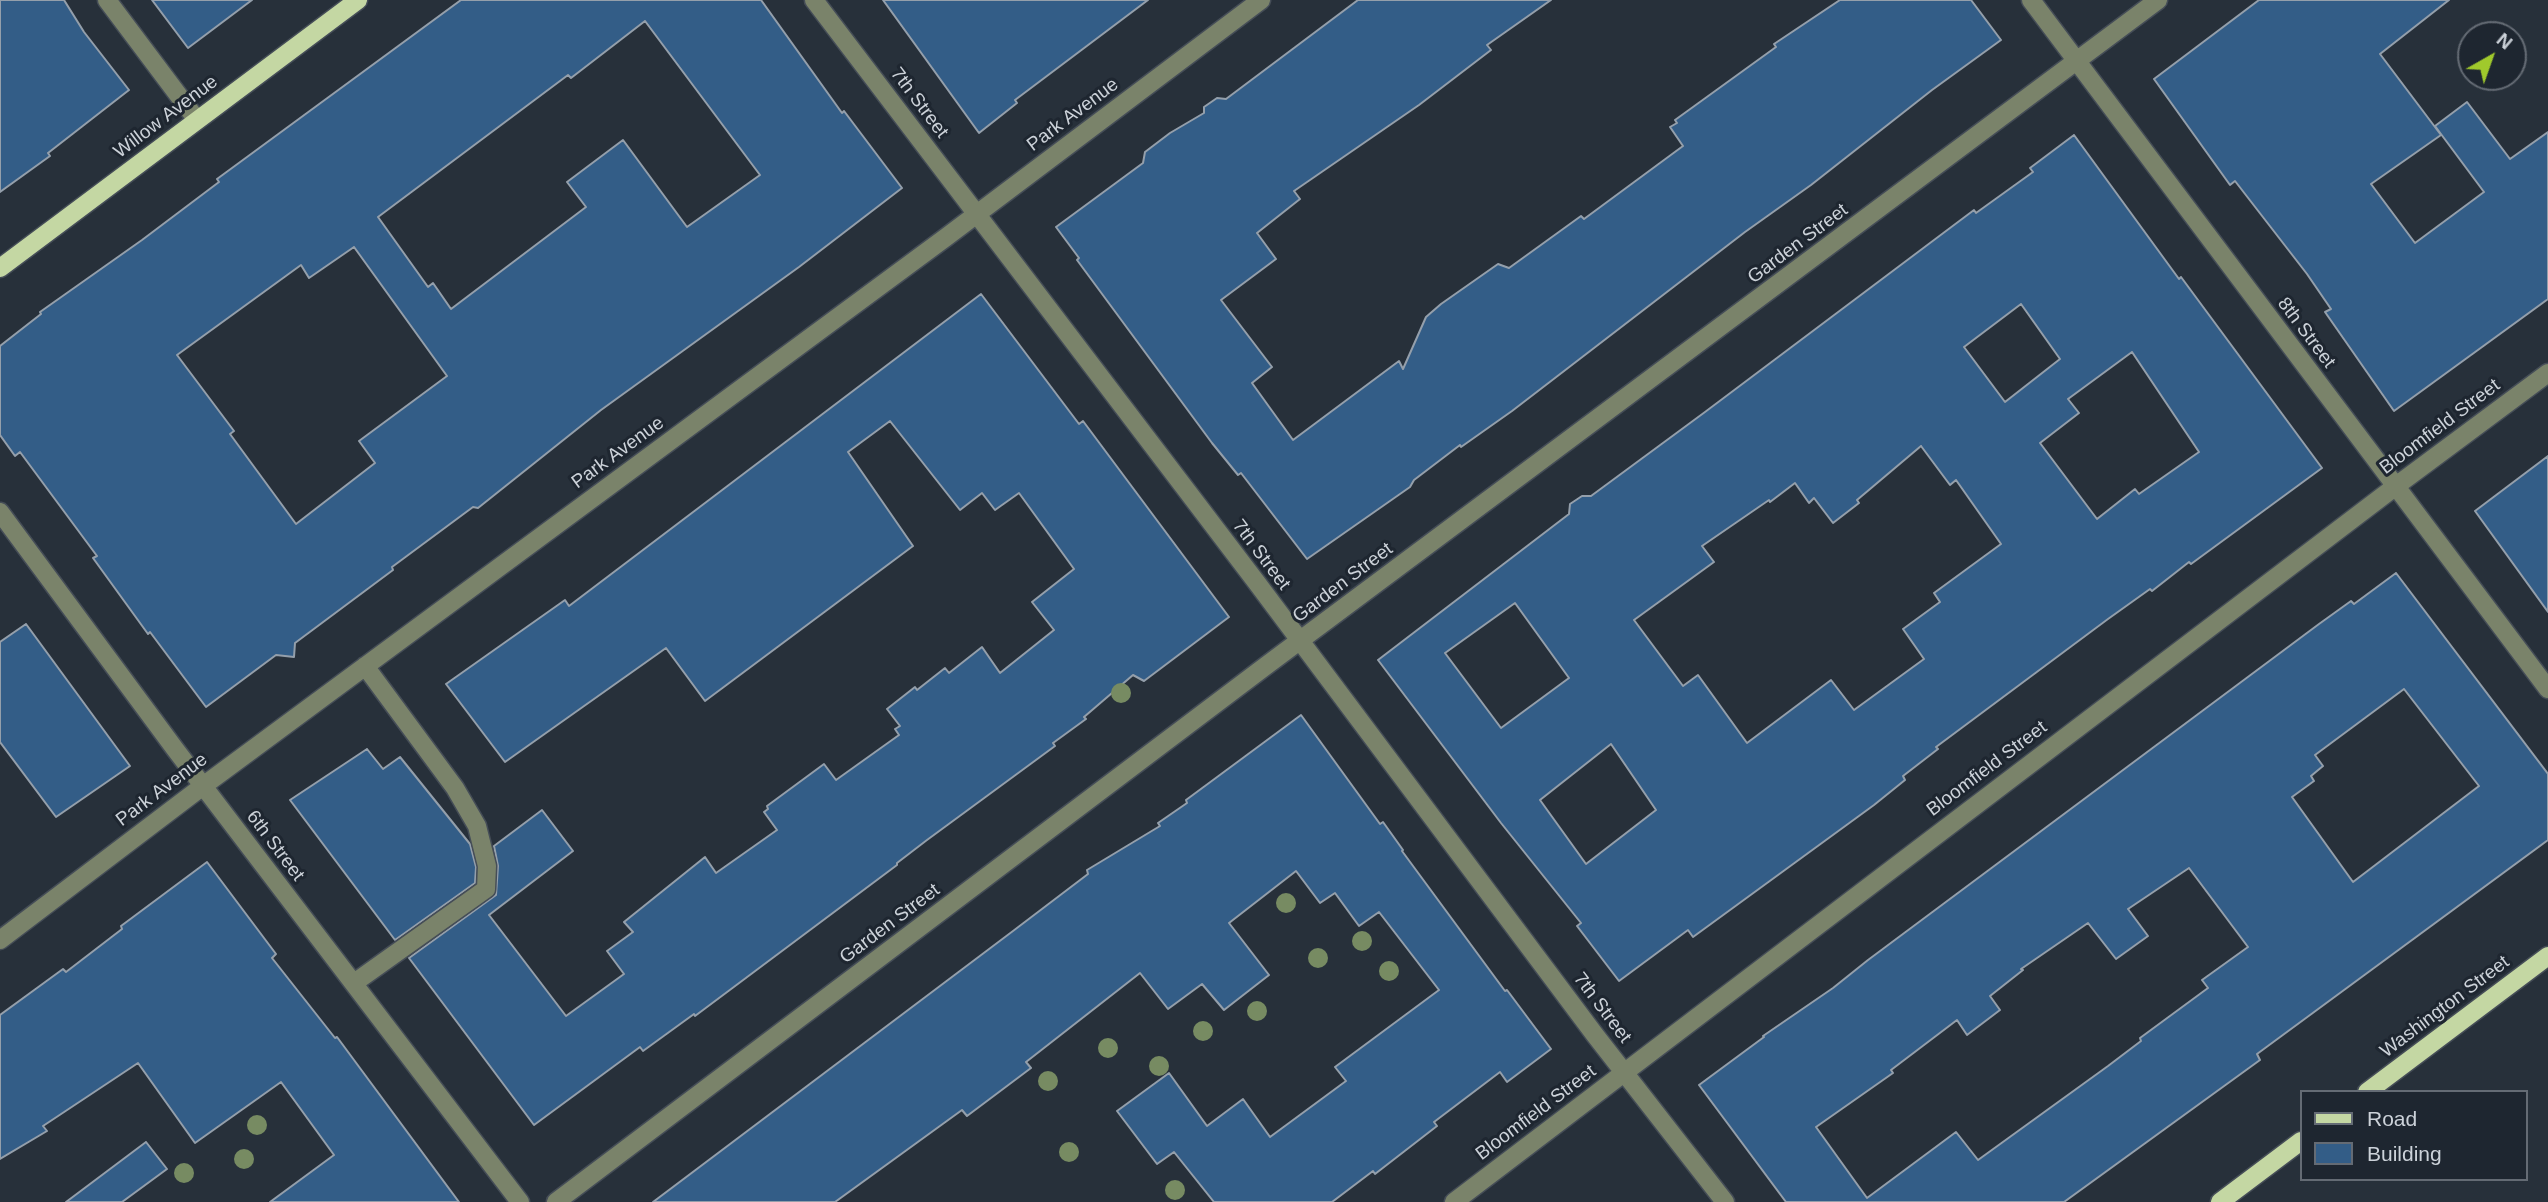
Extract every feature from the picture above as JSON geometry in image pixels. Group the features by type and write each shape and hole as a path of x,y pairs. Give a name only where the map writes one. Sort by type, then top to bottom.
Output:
{"main road":[{"name":"Willow Avenue","path":"0,268 358,0"},
{"name":"Washington Street","path":"2370,1090 2548,956"},
{"path":"2220,1202 2300,1142"}],"street":[{"path":"107,0 197,120"},
{"name":"7th Street","path":"814,0 1725,1202"},
{"name":"Park Avenue","path":"0,940 203,786 1261,0"},
{"name":"8th Street","path":"2031,0 2548,689"},
{"name":"Garden Street","path":"556,1202 1300,641 2158,0"},
{"name":"Bloomfield Street","path":"1454,1202 2548,373"},
{"name":"6th Street","path":"0,512 203,786 520,1202"},
{"path":"354,983 486,888 487,866 477,825 455,788 365,666"}],"building":[{"path":"0,0 64,0 84,32 129,90 48,153 50,156 0,192"},
{"path":"152,0 252,0 188,48"},
{"path":"461,0 761,0 842,113 844,111 902,188 799,267 601,410 478,508 473,507 392,567 393,570 295,643 294,657 276,655 206,707 150,632 148,634 93,558 97,556 20,452 15,456 0,435 0,346 41,314 40,312 219,182 217,179","holes":["645,21 760,175 687,227 623,140 567,182 586,207 451,309 433,283 428,287 378,217 568,75 571,78","354,247 447,376 359,441 375,463 296,524 230,434 234,431 177,355 301,265 309,278"]},
{"path":"883,0 1148,0 1015,100 1017,103 979,133"},
{"path":"1358,0 1551,0 1487,45 1491,50 1419,105 1294,191 1300,199 1257,233 1276,259 1221,300 1272,367 1252,383 1293,440 1399,361 1403,369 1426,317 1441,304 1498,264 1509,268 1581,216 1584,219 1683,146 1670,127 1677,123 1675,120 1776,47 1774,44 1840,0 1971,0 2001,40 1512,411 1461,447 1460,445 1414,480 1410,487 1307,559 1241,473 1238,475 1212,443 1077,260 1079,258 1056,227 1143,163 1145,152 1204,113 1204,107 1217,98 1226,99"},
{"path":"2259,0 2449,0 2380,54 2441,135 2371,184 2415,243 2484,192 2435,126 2467,102 2510,159 2548,132 2548,299 2394,411 2325,312 2331,309 2307,274 2235,181 2230,185 2154,79"},
{"path":"2074,135 2322,468 2191,564 2189,562 2152,591 2150,589 2108,619 1936,747 1938,749 1903,776 1905,780 1874,805 1693,937 1688,930 1619,981 1577,926 1581,923 1501,823 1378,660 1569,514 1570,504 1582,496 1591,496 1974,210 1976,213 2033,172 2030,168","holes":["2021,304 2060,359 2005,402 1964,347","2132,352 2199,452 2139,494 2135,489 2097,519 2040,443 2079,413 2068,399","1921,446 1950,485 1956,480 2001,544 1934,593 1940,602 1903,629 1924,659 1854,710 1831,680 1747,743 1698,675 1683,686 1634,620 1714,562 1702,546 1795,483 1809,503 1814,498 1833,523 1859,503 1857,500","1515,603 1569,678 1501,728 1445,653","1611,744 1656,810 1586,864 1540,800"]},
{"path":"981,294 1079,424 1083,421 1229,617 1144,681 1133,675 1084,717 1086,719 1053,743 1055,746 897,865 695,1016 694,1014 643,1051 640,1047 534,1125 409,958 496,895 498,866 494,846 542,810 573,851 489,915 566,1016 624,974 607,951 633,932 624,922 705,857 716,873 777,830 764,812 768,809 767,806 824,764 836,780 899,735 895,729 900,726 887,709 945,668 949,673 982,647 1000,673 1054,630 1032,602 1074,569 1019,493 995,510 982,493 960,510 890,421 848,452 913,546 705,701 666,648 505,762 446,684 565,600 569,606"},
{"path":"2548,456 2548,612 2475,511"},
{"path":"2396,573 2548,774 2548,840 2257,1054 2260,1060 2064,1202 1786,1202 1699,1085 1763,1036 1833,988 2319,624 2351,601 2354,604","holes":["2404,689 2479,786 2353,882 2292,797 2314,781 2311,776 2323,766 2315,755","2189,868 2248,947 2202,980 2208,988 2140,1038 2141,1041 2108,1066 1978,1160 1956,1132 1867,1198 1816,1127 1893,1073 1891,1070 1957,1020 1967,1035 2000,1010 1990,996 2023,970 2021,969 2088,923 2116,959 2148,936 2128,909"]},
{"path":"26,624 130,766 56,817 0,742 0,642"},
{"path":"1301,715 1551,1049 1507,1082 1500,1072 1434,1122 1437,1126 1375,1174 1373,1171 1332,1202 1214,1202 1174,1152 1157,1164 1117,1111 1169,1073 1207,1126 1243,1099 1270,1137 1346,1081 1335,1067 1439,990 1379,912 1359,926 1335,893 1320,903 1296,871 1229,923 1269,975 1224,1010 1202,984 1168,1009 1140,973 1026,1062 1031,1068 967,1116 962,1110 835,1202 653,1202 1088,874 1087,870 1160,826 1158,823 1187,803 1186,800"},
{"path":"367,749 383,769 400,757 470,844 476,867 475,883 395,940 290,800"},
{"path":"207,862 276,954 272,958 335,1038 337,1037 459,1202 270,1202 334,1155 281,1082 195,1143 138,1063 43,1126 47,1131 0,1159 0,1015 63,969 66,972 122,929 121,926"},
{"path":"146,1142 167,1169 122,1202 66,1202"}]}
